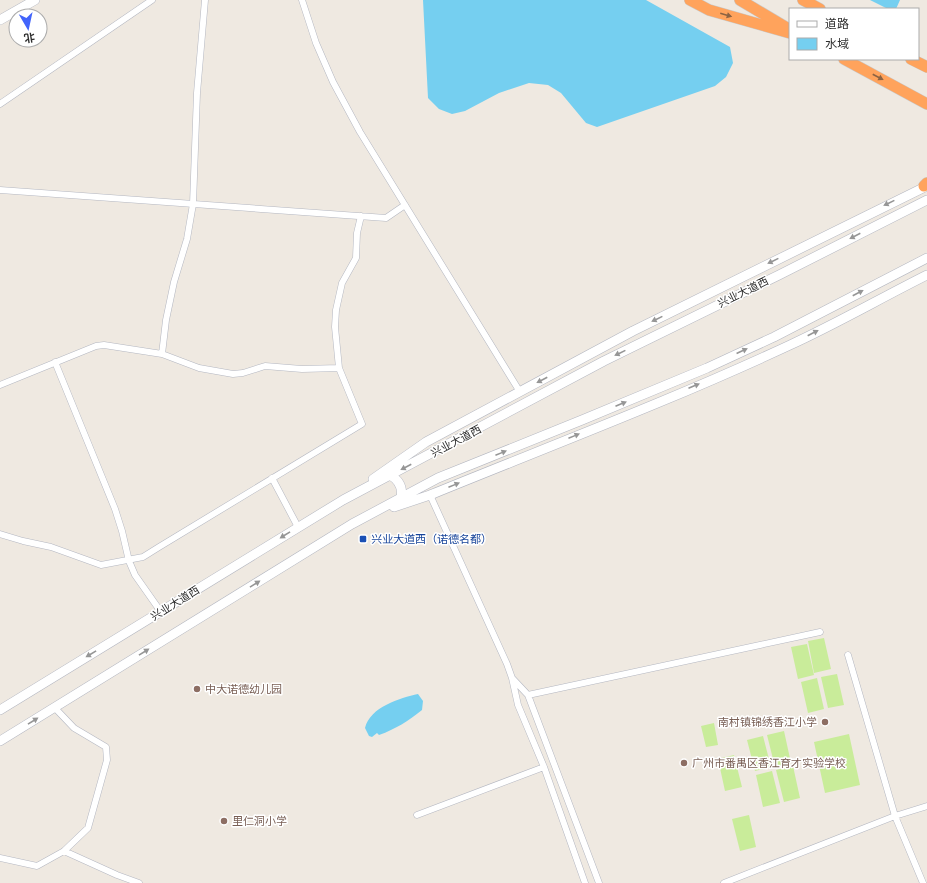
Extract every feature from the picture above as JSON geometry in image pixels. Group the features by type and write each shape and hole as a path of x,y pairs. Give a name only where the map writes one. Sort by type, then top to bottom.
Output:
{"highway":[{"path":"690,0 708,10 789,33"},
{"path":"740,0 789,29"},
{"path":"803,0 818,8"},
{"path":"846,60 927,104"},
{"path":"914,60 927,67"}],"main road":[{"path":"0,20 35,0"},
{"path":"343,500 426,442 633,331 926,185"},
{"name":"兴业大道西","path":"0,710 343,500 604,361 927,200"},
{"path":"0,741 352,524 438,478 707,368 780,334 927,258"},
{"path":"352,524 396,506 430,495 640,410 783,348 927,275"},
{"path":"390,475 397,479 403,490 401,498"}],"street":[{"path":"0,104 152,0"},
{"path":"162,354 166,320 174,282 187,239 193,204 197,94 205,0"},
{"path":"302,0 316,43 333,82 360,132 520,392"},
{"path":"0,190 386,218 405,205"},
{"path":"0,534 51,547 101,565 129,561 143,557 362,424 339,368 335,327 336,310 342,283 356,258 361,216"},
{"path":"0,385 96,346 104,345 162,354 199,368 234,374 243,374 265,366 302,369 339,368"},
{"path":"56,362 115,509 129,561 135,575 161,612"},
{"path":"272,478 298,527"},
{"path":"430,495 504,657 512,678 518,705 544,767 585,883"},
{"path":"528,695 820,632"},
{"path":"848,655 895,816 923,883"},
{"path":"512,678 528,695 599,883"},
{"path":"0,858 37,866 64,852 88,828 107,760 106,747 74,728 54,708"},
{"path":"417,815 544,767"},
{"path":"724,883 895,816 927,806"},
{"path":"64,852 139,883"}],"green space":[{"path":"824,638 831,669 814,673 808,641"},
{"path":"807,644 814,675 798,679 791,647"},
{"path":"837,674 844,705 828,708 821,677"},
{"path":"817,678 824,709 808,713 801,682"},
{"path":"714,723 718,745 706,747 701,726"},
{"path":"784,731 791,763 775,767 767,735"},
{"path":"849,734 860,785 825,793 814,742"},
{"path":"763,736 771,767 755,771 747,740"},
{"path":"734,755 742,787 725,791 718,759"},
{"path":"793,766 800,798 784,802 776,770"},
{"path":"772,771 780,803 763,807 756,775"},
{"path":"749,815 756,847 740,851 732,819"}],"water":[{"path":"423,0 646,0 730,47 733,63 726,77 715,86 597,127 586,123 561,93 548,85 529,83 499,93 465,111 452,114 439,109 428,98"},
{"path":"870,0 900,0 896,8 886,8"},
{"path":"418,694 423,701 422,710 391,730 379,735 377,733 372,737 369,736 365,728 373,714 379,709 395,701"}],"place":[{"name":"兴业大道西（诺德名都）","path":"363,539"},
{"name":"中大诺德幼儿园","path":"197,689"},
{"name":"南村镇锦绣香江小学","path":"825,722"},
{"name":"广州市番禺区香江育才实验学校","path":"684,763"},
{"name":"里仁洞小学","path":"224,821"}]}
